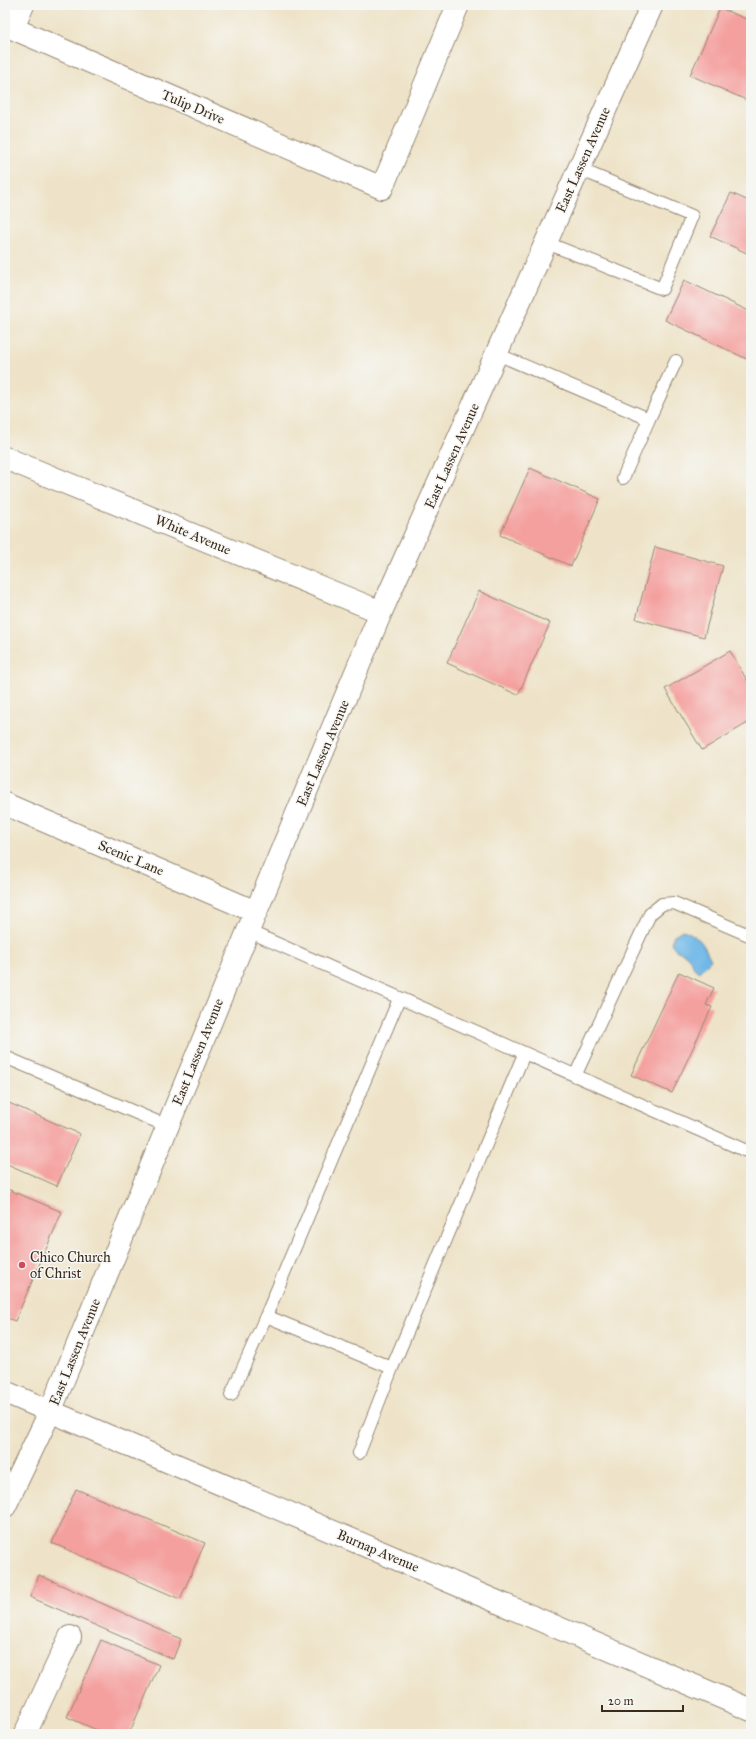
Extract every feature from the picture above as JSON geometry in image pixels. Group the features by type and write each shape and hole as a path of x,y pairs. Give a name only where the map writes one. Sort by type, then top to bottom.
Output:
{"street":[{"path":"9,27 23,5"},
{"name":"Tulip Drive","path":"9,27 382,188 458,5"},
{"name":"East Lassen Avenue","path":"5,1506 50,1412 167,1126 382,612 652,5"},
{"name":"White Avenue","path":"5,458 382,612"},
{"name":"Scenic Lane","path":"5,804 252,922"},
{"name":"Burnap Avenue","path":"5,1392 751,1710"},
{"path":"25,1734 70,1637"}],"lane":[{"path":"546,243 662,289 692,216 579,169"},
{"path":"497,354 649,419"},
{"path":"623,478 676,361"},
{"path":"575,1076 650,914 662,904 674,903 751,936"},
{"path":"252,922 399,999 751,1153"},
{"path":"231,1394 266,1316 399,999"},
{"path":"359,1453 392,1368 524,1054"},
{"path":"5,1057 167,1126"},
{"path":"266,1316 392,1368"}],"water":[{"path":"683,930 698,938 711,960 699,972 695,969 689,958 683,953 677,951 671,943 674,935"}],"building":[{"path":"720,8 751,21 751,102 690,75"},
{"path":"731,193 751,202 751,255 710,236"},
{"path":"684,280 751,312 751,361 665,320"},
{"path":"530,468 600,499 571,566 500,535"},
{"path":"655,547 723,566 704,637 636,619"},
{"path":"479,591 550,623 518,695 447,663"},
{"path":"730,651 751,687 751,721 702,750 665,689"},
{"path":"679,972 714,988 706,1005 712,1007 672,1093 631,1075"},
{"path":"9,1103 80,1134 57,1186 5,1163 5,1113"},
{"name":"Chico Church of Christ","path":"5,1188 62,1212 15,1321 5,1317"},
{"path":"76,1489 205,1543 180,1599 52,1543"},
{"path":"39,1575 181,1639 173,1659 30,1597"},
{"path":"101,1640 159,1665 129,1734 106,1734 67,1717"}],"place":[{"name":"Chico Church of Christ","path":"22,1265"}]}
